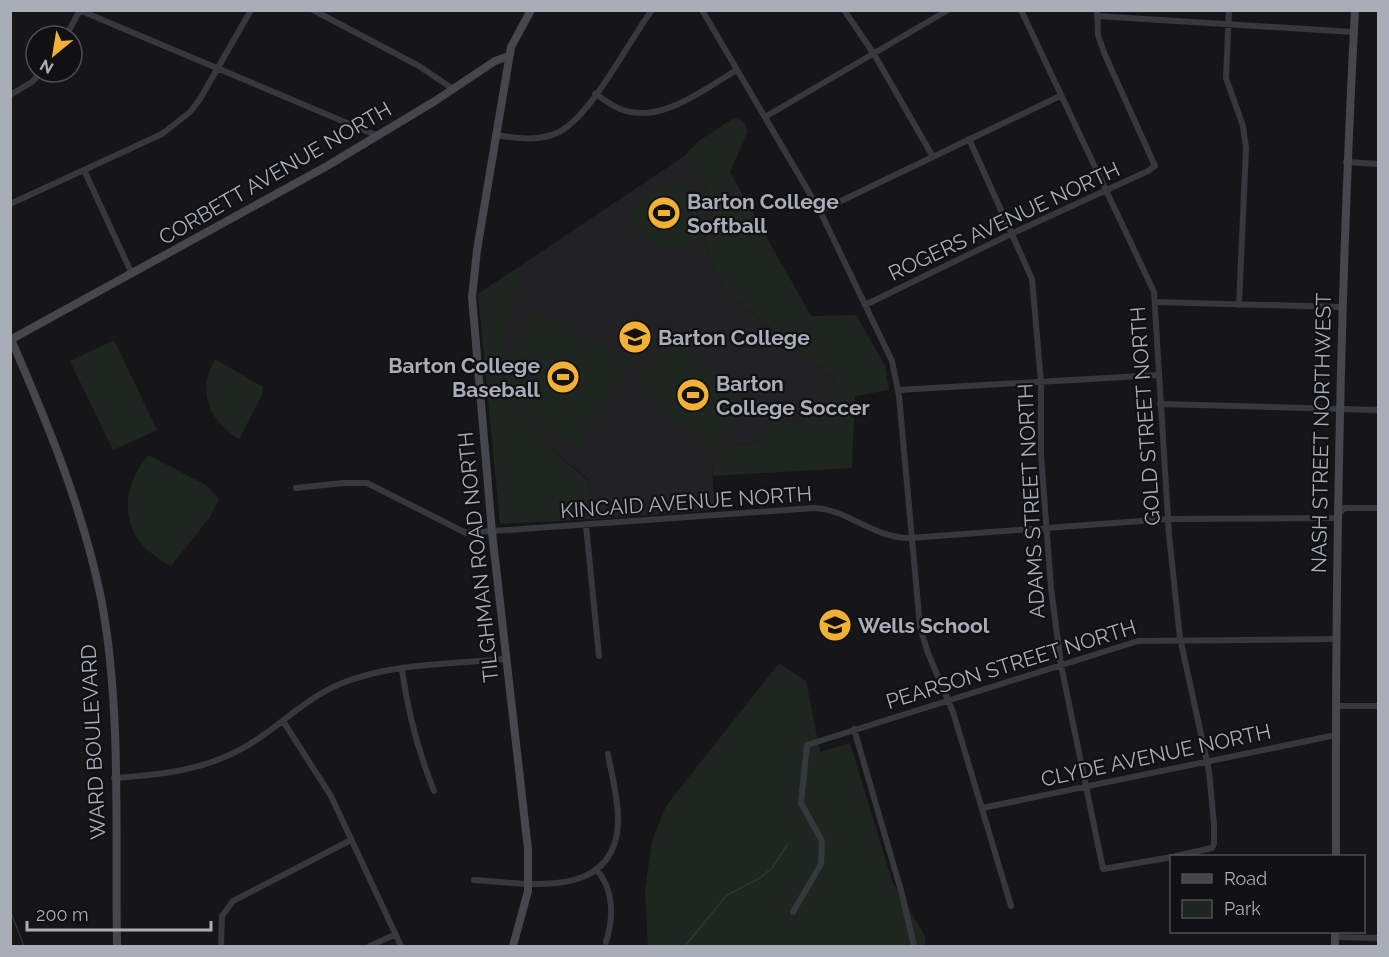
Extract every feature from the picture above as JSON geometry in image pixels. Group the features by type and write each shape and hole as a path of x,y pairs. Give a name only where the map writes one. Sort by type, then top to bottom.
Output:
{"street":[{"path":"10,204 162,134 183,119 200,99 251,10"},
{"path":"313,10 419,66 453,90"},
{"path":"509,56 511,47 531,10"},
{"path":"495,135 530,138 560,131 579,116 652,10"},
{"path":"702,10 820,211 892,360 898,390 920,627 928,653 949,700 1011,906"},
{"path":"844,10 874,54 933,157"},
{"path":"765,117 948,10"},
{"name":"GOLD STREET NORTH","path":"1021,10 1149,280 1155,302 1168,519 1180,638 1207,761 1213,811 1213,846 1180,855"},
{"path":"1229,10 1226,78 1244,126 1246,148 1239,305"},
{"name":"NASH STREET NORTHWEST","path":"1336,855 1336,518 1346,162 1355,10"},
{"path":"80,11 379,136"},
{"path":"1097,13 1353,32"},
{"name":"ROGERS AVENUE NORTH","path":"865,305 1155,166 1105,54 1098,35 1097,13"},
{"name":"CORBETT AVENUE NORTH","path":"11,339 379,136 495,61 509,56"},
{"name":"TILGHMAN ROAD NORTH","path":"509,56 471,297 492,532 528,849 528,883 524,914 513,946"},
{"path":"595,94 625,111 655,112 680,102 737,70"},
{"path":"10,95 29,84"},
{"path":"820,211 1060,96"},
{"name":"ADAMS STREET NORTH","path":"969,140 1032,279 1041,382 1041,455 1046,528 1061,665 1088,785 1103,869 1170,857"},
{"path":"1346,162 1378,164"},
{"path":"84,170 132,274"},
{"path":"1155,302 1341,308"},
{"name":"WARD BOULEVARD","path":"11,339 65,467 92,557 110,668 117,946"},
{"path":"898,390 1159,375"},
{"path":"1160,404 1378,410"},
{"name":"KINCAID AVENUE NORTH","path":"296,488 368,483 460,532 492,532 825,508 885,535 910,538 1168,519 1336,518"},
{"path":"1336,518 1344,508 1378,508"},
{"path":"585,525 599,656"},
{"name":"PEARSON STREET NORTH","path":"793,912 821,864 822,841 801,803 807,744 1138,641 1180,638 1336,639"},
{"path":"114,778 155,776 192,769 235,752 322,692 340,684 378,673 507,659"},
{"path":"402,670 408,711 419,754 434,791"},
{"path":"1337,706 1378,706"},
{"path":"283,721 332,796 394,935 402,946"},
{"path":"854,729 903,894 914,946"},
{"name":"CLYDE AVENUE NORTH","path":"982,808 1336,735"},
{"path":"474,880 528,883 571,882 596,869 609,854 618,825 608,754"},
{"path":"221,946 222,916 233,901 351,840"},
{"path":"596,869 610,894 611,909 606,942"},
{"path":"370,946 394,935"},
{"path":"1335,938 1378,938"}],"shaded area":[{"name":"Barton College","path":"683,157 699,174 708,192 705,243 723,289 836,380 801,423 777,422 755,444 732,445 712,466 715,510 595,519 588,479 547,446 502,402 478,294"}],"green space":[{"path":"734,118 743,121 748,131 730,172 811,316 856,315 885,365 889,390 855,396 852,468 713,476 712,466 732,445 755,444 777,422 801,423 836,380 723,289 705,243 708,192 699,174 683,157 700,140"},
{"name":"Barton College Softball","path":"686,180 696,200 698,244 682,248 666,247 643,237 635,228 628,205 669,184"},
{"path":"514,270 523,285 509,310 502,348 502,401 547,446 588,480 595,519 500,524 478,294"},
{"name":"Barton College Baseball","path":"539,310 624,356 626,364 582,447 557,436 536,423 520,408 510,392 506,373 509,353 520,332"},
{"name":"Barton College Soccer","path":"678,338 751,408 709,452 636,382"},
{"path":"114,340 157,430 113,450 70,361"},
{"path":"215,359 263,387 262,395 239,439 220,423 209,404 207,383"},
{"path":"148,455 206,485 219,499 210,517 171,566 142,544 133,531 129,517 128,502 131,487"},
{"path":"779,663 806,681 820,752 850,743 892,881 925,936 926,946 648,946 645,891 652,841 666,806"}],"waterway":[{"path":"685,946 727,895 760,878 773,867 787,845"},
{"path":"10,910 24,946"}],"place":[{"name":"Barton College Softball","path":"664,213"},
{"name":"Barton College","path":"635,337"},
{"name":"Barton College Baseball","path":"563,377"},
{"name":"Barton College Soccer","path":"693,395"},
{"name":"Wells School","path":"835,625"}]}
